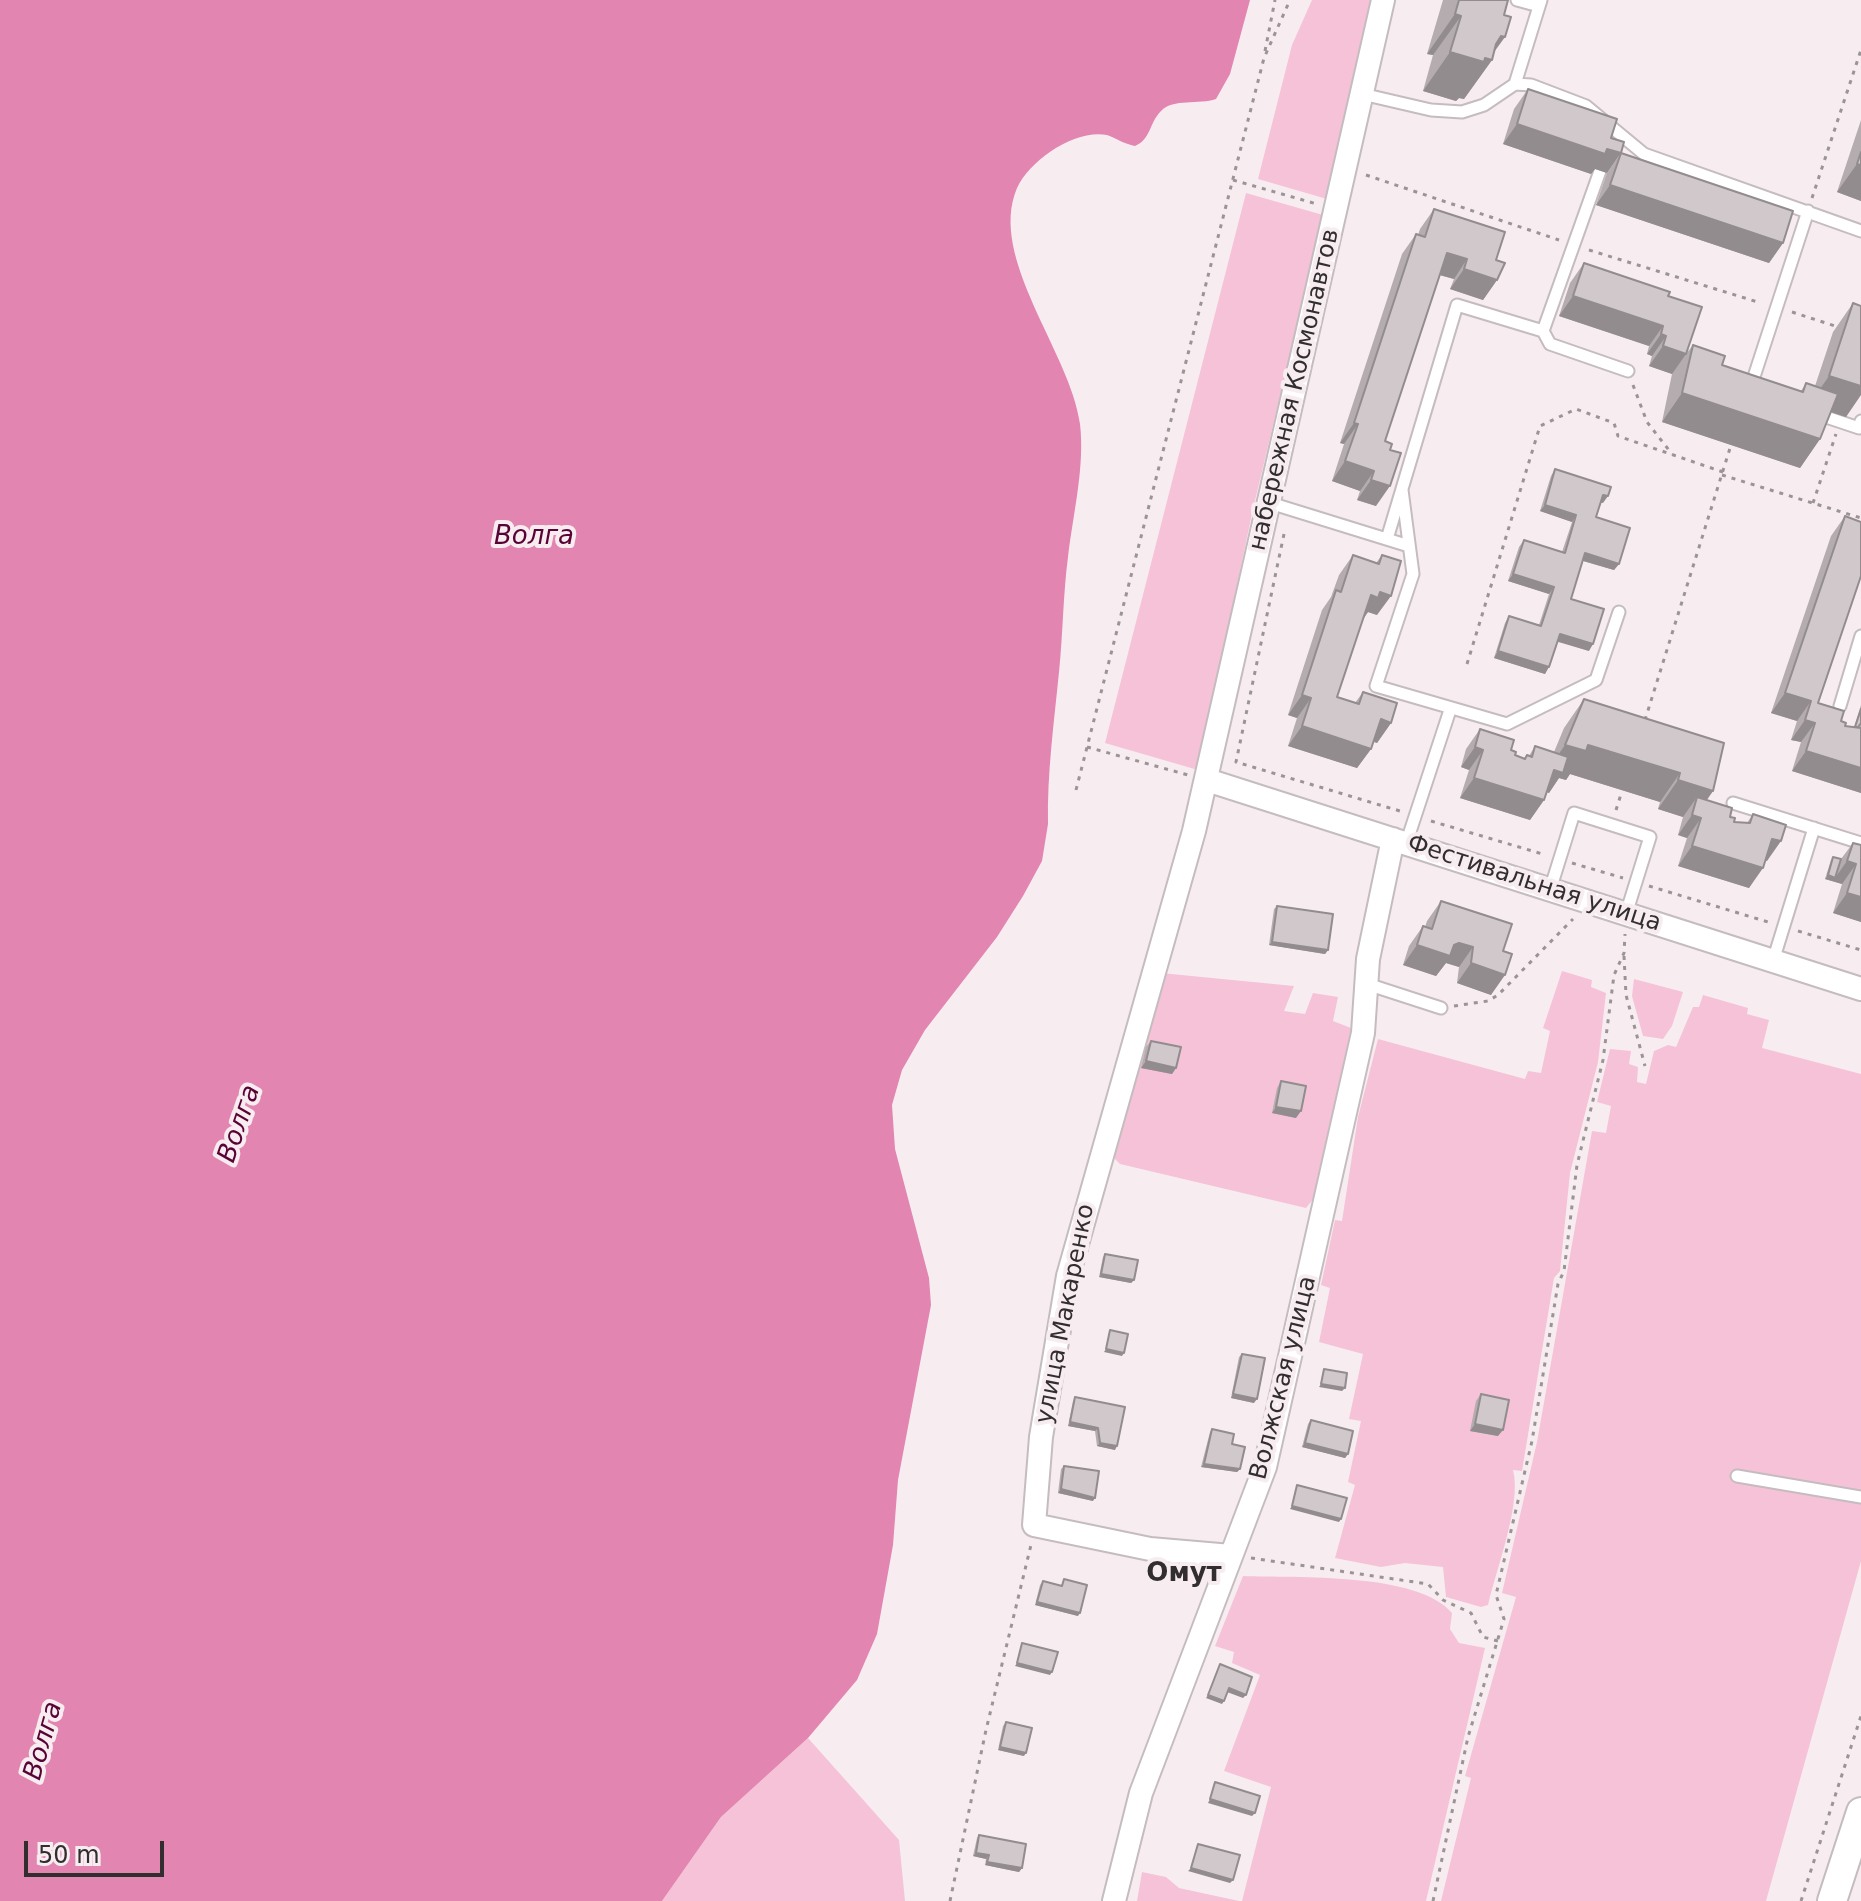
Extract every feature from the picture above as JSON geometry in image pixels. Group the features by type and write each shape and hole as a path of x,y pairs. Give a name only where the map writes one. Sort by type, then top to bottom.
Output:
{"street":[{"name":"набережная Космонавтов","path":"1207,780 1280,506 1383,0"},
{"name":"Фестивальная улица","path":"1207,780 1861,989"},
{"name":"улица Макаренко","path":"1034,1525 1041,1437 1068,1276 1207,780"},
{"name":"Волжская улица","path":"1114,1901 1141,1793 1265,1467 1363,1033 1368,959 1400,842"},
{"path":"1034,1525 1150,1549 1231,1556"},
{"path":"1832,1901 1861,1812"}],"lane":[{"path":"1515,84 1540,3 1517,0"},
{"path":"1362,94 1431,110 1462,112 1484,105 1515,84 1531,85 1586,106 1644,154 1861,231"},
{"path":"1610,146 1615,132"},
{"path":"1543,331 1600,171"},
{"path":"1764,396 1749,391 1808,211"},
{"path":"1387,539 1457,305 1543,331 1550,344 1628,371"},
{"path":"1810,412 1859,428 1861,421"},
{"path":"1402,490 1413,574 1376,686 1450,710 1507,724 1596,680 1619,612"},
{"path":"1280,506 1409,546"},
{"path":"1840,706 1856,673 1861,636"},
{"path":"1400,842 1414,815 1450,710"},
{"path":"1733,803 1861,843"},
{"path":"1550,890 1574,813 1650,837 1626,914"},
{"path":"1773,961 1814,828"},
{"path":"1367,984 1441,1008"},
{"path":"1737,1476 1861,1497"}],"path":[{"path":"1076,790 1264,58 1275,0"},
{"path":"1264,58 1290,0"},
{"path":"1808,211 1861,50"},
{"path":"1366,175 1573,245 1847,331"},
{"path":"1233,180 1310,202"},
{"path":"1628,371 1647,422 1672,454"},
{"path":"1467,664 1540,426 1576,409 1614,423 1618,436 1861,518"},
{"path":"1813,503 1840,422"},
{"path":"1644,721 1731,445"},
{"path":"1280,506 1236,762 1861,950"},
{"path":"1087,747 1164,768"},
{"path":"1612,825 1622,791"},
{"path":"1441,1008 1488,1001 1498,995 1589,902"},
{"path":"1626,914 1626,995 1645,1066"},
{"path":"1433,1901 1468,1737 1504,1619 1496,1595 1532,1441 1558,1284 1564,1271 1577,1165 1603,1060 1614,975 1624,953"},
{"path":"950,1901 1034,1525"},
{"path":"1231,1556 1428,1584 1443,1600 1471,1613 1483,1637 1498,1641"},
{"path":"1801,1901 1861,1716"}],"shaded area":[{"path":"1312,0 1370,0 1327,199 1258,179 1292,45"},
{"path":"1246,193 1323,215 1253,509 1198,770 1105,743"},
{"path":"1562,971 1592,980 1591,987 1606,993 1598,1062 1570,1173 1560,1271 1554,1278 1522,1471 1513,1470 1514,1500 1507,1537 1488,1605 1481,1607 1446,1597 1443,1567 1405,1563 1381,1567 1335,1558 1355,1485 1348,1482 1361,1421 1349,1419 1363,1354 1319,1342 1330,1288 1321,1285 1335,1220 1342,1221 1358,1117 1378,1039 1525,1079 1528,1071 1541,1073 1550,1031 1543,1028"},
{"path":"1161,973 1294,986 1284,1011 1305,1014 1313,993 1338,997 1333,1021 1351,1028 1318,1193 1306,1208 1120,1164 1112,1156"},
{"path":"1634,979 1683,992 1672,1026 1663,1039 1643,1036 1632,996"},
{"path":"1703,995 1748,1008 1747,1014 1769,1020 1762,1048 1861,1074 1861,1561 1766,1901 1441,1901 1471,1778 1465,1776 1516,1597 1502,1593 1537,1442 1592,1131 1606,1133 1611,1106 1597,1102 1610,1049 1631,1051 1629,1064 1638,1067 1637,1082 1646,1084 1654,1051 1668,1045 1676,1047 1693,1007 1699,1007"},
{"path":"1243,1576 1355,1580 1412,1590 1435,1600 1452,1613 1450,1629 1459,1643 1485,1648 1426,1901 1242,1901 1271,1787 1224,1771 1260,1675 1232,1663 1234,1652 1215,1646"},
{"path":"808,1738 899,1840 905,1901 662,1901 721,1817"},
{"path":"1142,1872 1166,1877 1179,1888 1239,1901 1137,1901"}],"water":[{"name":"Волга","path":"0,0 1250,0 1230,74 1216,99 1166,107 1144,139 1135,146 1107,135 1094,134 1068,142 1043,157 1023,177 1017,188 1011,215 1013,244 1021,275 1073,396 1081,440 1080,474 1066,571 1048,824 1042,861 997,937 925,1030 902,1070 892,1105 895,1149 929,1278 931,1305 898,1480 893,1545 877,1634 857,1680 808,1738 721,1817 662,1901 0,1901"}],"building":[{"path":"1459,0 1508,0 1504,15 1511,17 1505,37 1501,36 1496,44 1492,60 1485,58 1484,62 1450,52 1461,16 1455,14"},
{"path":"1528,89 1617,119 1611,138 1624,142 1621,153 1607,149 1605,154 1517,124"},
{"path":"1621,153 1793,211 1783,243 1610,185"},
{"path":"1434,209 1505,232 1496,260 1505,263 1497,280 1464,269 1467,259 1447,253 1385,441 1392,444 1390,450 1401,453 1390,486 1371,480 1374,471 1345,461 1358,424 1354,423 1416,234 1425,237"},
{"path":"1584,263 1670,292 1668,296 1702,307 1686,354 1663,346 1666,336 1661,334 1663,326 1573,296"},
{"path":"1853,303 1861,306 1861,386 1829,376"},
{"path":"1693,345 1725,356 1722,365 1803,392 1806,383 1838,394 1820,439 1682,393"},
{"path":"1555,469 1611,487 1608,496 1603,495 1596,517 1630,528 1619,564 1585,553 1571,599 1604,609 1593,644 1560,634 1549,667 1498,651 1509,616 1541,626 1554,587 1513,574 1524,540 1565,553 1576,515 1545,505"},
{"path":"1845,516 1861,522 1861,576 1818,703 1844,711 1841,721 1846,723 1845,726 1861,728 1861,768 1806,751 1815,723 1805,720 1811,701 1785,693"},
{"path":"1353,555 1379,564 1382,555 1401,561 1391,596 1380,592 1378,598 1371,595 1337,697 1359,704 1363,692 1397,703 1391,723 1381,719 1371,749 1302,726 1311,698 1302,695 1336,590 1341,592"},
{"path":"1584,699 1724,743 1713,791 1678,780 1680,773 1588,745 1586,751 1565,745"},
{"path":"1861,709 1861,723 1855,727"},
{"path":"1480,729 1514,740 1511,750 1525,759 1527,755 1532,757 1535,746 1568,757 1563,773 1554,770 1544,800 1474,778 1483,750 1475,747"},
{"path":"1697,797 1732,808 1730,817 1735,818 1734,822 1750,823 1753,814 1786,825 1781,841 1772,839 1763,868 1692,846 1701,818 1692,815"},
{"path":"1853,843 1861,845 1861,897 1847,893 1856,864 1847,861"},
{"path":"1833,857 1841,859 1835,878 1828,875"},
{"path":"1441,901 1512,924 1503,951 1512,954 1505,975 1471,963 1473,947 1459,943 1454,945 1450,956 1417,945 1423,926 1432,929"},
{"path":"1277,906 1333,914 1328,950 1272,942"},
{"path":"1151,1041 1181,1047 1176,1068 1146,1061"},
{"path":"1281,1081 1306,1086 1301,1111 1276,1107"},
{"path":"1105,1254 1138,1260 1134,1280 1101,1274"},
{"path":"1110,1330 1128,1334 1124,1353 1106,1349"},
{"path":"1242,1354 1265,1358 1257,1399 1233,1394"},
{"path":"1324,1369 1347,1373 1345,1388 1321,1384"},
{"path":"1481,1394 1509,1400 1503,1430 1475,1424"},
{"path":"1075,1397 1125,1407 1117,1446 1100,1443 1098,1428 1070,1422"},
{"path":"1311,1420 1353,1431 1348,1454 1305,1443"},
{"path":"1212,1429 1234,1434 1232,1444 1245,1447 1240,1469 1204,1464"},
{"path":"1064,1466 1099,1471 1095,1498 1061,1489"},
{"path":"1297,1485 1347,1498 1341,1519 1292,1506"},
{"path":"1064,1579 1087,1585 1080,1613 1037,1602 1043,1581 1062,1586"},
{"path":"1022,1643 1058,1652 1052,1672 1017,1663"},
{"path":"1220,1664 1252,1677 1246,1695 1229,1688 1224,1701 1208,1695"},
{"path":"1006,1722 1032,1728 1026,1753 1000,1747"},
{"path":"1215,1782 1260,1796 1255,1813 1210,1799"},
{"path":"979,1835 1026,1844 1022,1868 987,1862 989,1855 976,1853"},
{"path":"1198,1844 1240,1855 1233,1880 1191,1868"}],"district":[{"name":"Омут","path":"1184,1574"}]}
